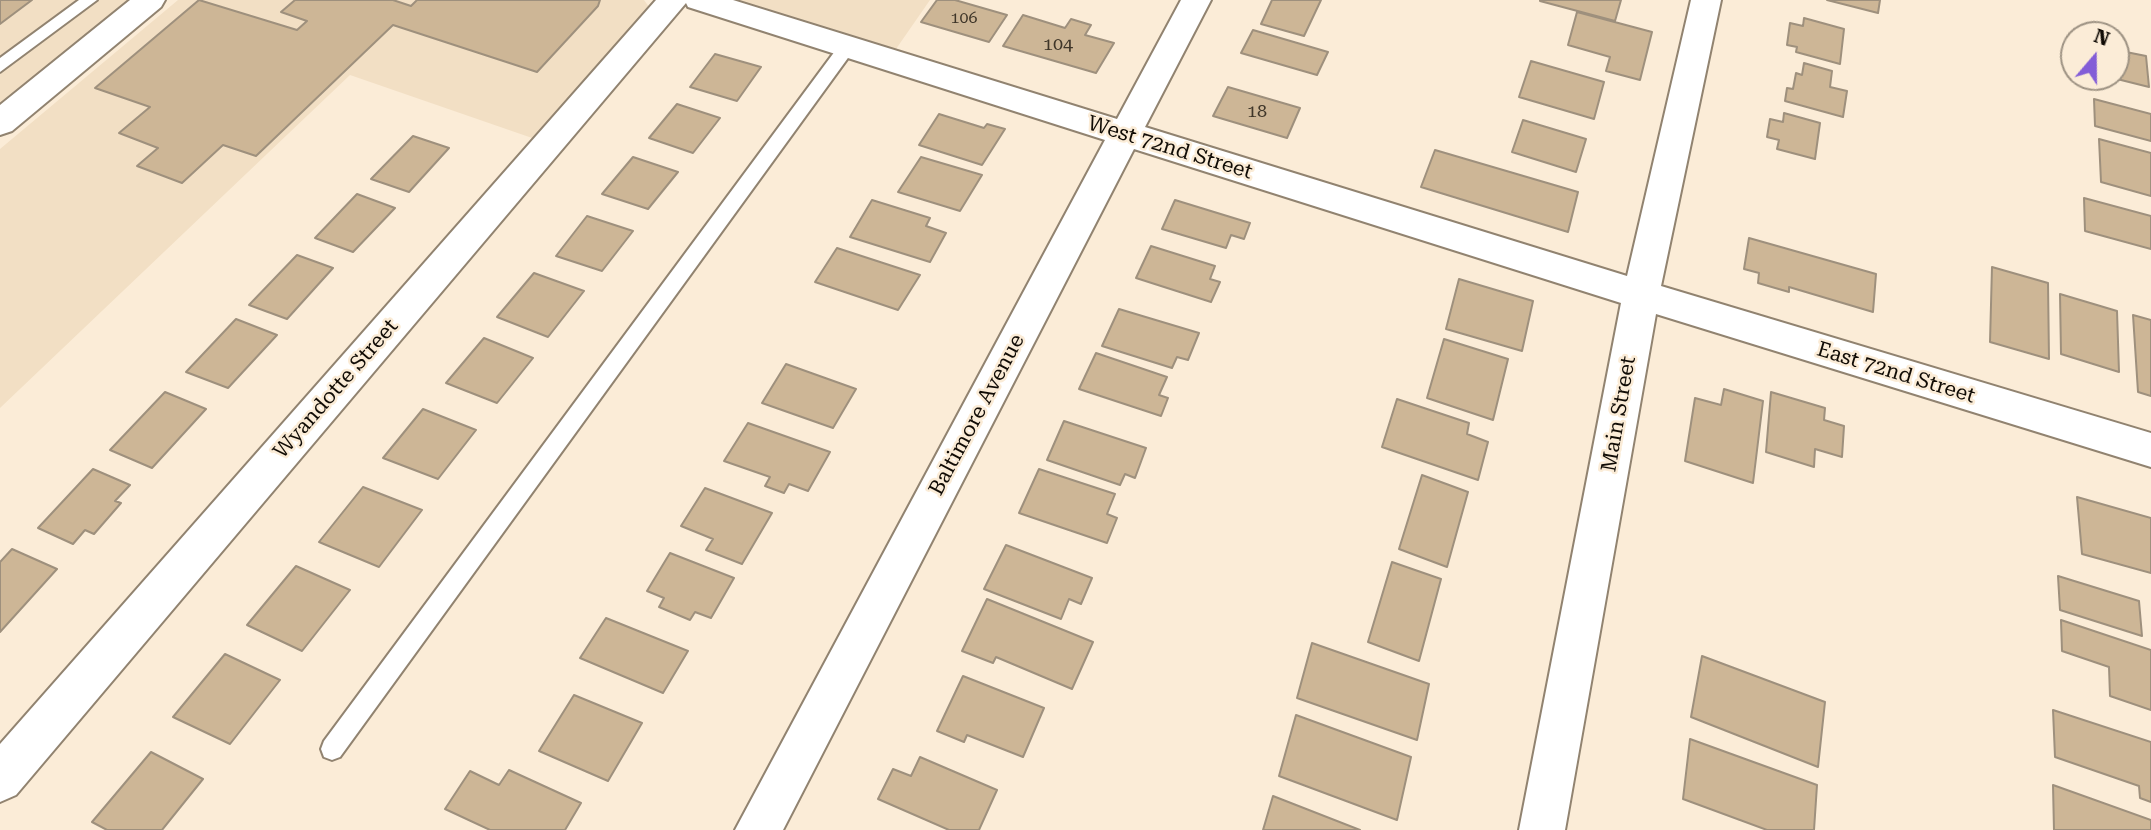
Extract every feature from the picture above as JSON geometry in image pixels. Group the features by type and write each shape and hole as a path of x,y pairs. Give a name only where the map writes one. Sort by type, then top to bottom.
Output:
{"street":[{"path":"0,124 150,0"},
{"name":"Wyandotte Street","path":"0,779 673,0"},
{"name":"West 72nd Street","path":"699,0 1641,295"},
{"name":"Baltimore Avenue","path":"758,830 1196,0"},
{"name":"Main Street","path":"1542,830 1641,295 1706,0"},
{"name":"East 72nd Street","path":"1641,295 2151,450"}],"lane":[{"path":"0,66 89,0"},
{"path":"332,749 847,47"}],"shaded area":[{"path":"0,0 143,0 0,116"},
{"path":"178,0 644,0 649,7 647,13 535,139 350,75 0,408 0,149"},
{"path":"736,0 930,0 896,49"}],"building":[{"path":"0,0 32,0 0,24"},
{"path":"199,0 297,30 307,21 281,12 295,0 393,0 411,6 417,0 600,0 598,6 537,72 393,25 256,156 223,145 182,183 137,166 158,148 119,133 150,107 95,88"},
{"path":"937,0 955,0 1007,15 989,42 921,22"},
{"path":"1272,0 1321,0 1304,36 1261,24"},
{"path":"1540,0 1621,0 1615,21 1540,1"},
{"path":"1827,0 1880,0 1878,13"},
{"path":"1577,12 1652,32 1640,80 1606,71 1610,57 1568,45"},
{"path":"1023,15 1065,28 1071,19 1091,25 1085,35 1114,43 1096,73 1003,46"},
{"path":"1804,18 1844,29 1840,64 1796,52 1797,47 1787,45 1790,23 1803,26"},
{"path":"1253,30 1328,52 1317,75 1241,53"},
{"path":"2130,53 2146,56 2149,87 2130,82"},
{"path":"715,54 761,67 737,101 690,87"},
{"path":"1531,61 1604,82 1594,119 1519,97"},
{"path":"1804,63 1832,71 1830,87 1847,91 1843,117 1785,101 1787,88 1793,89 1796,73 1802,75"},
{"path":"1228,87 1300,108 1287,138 1213,116"},
{"path":"2094,99 2151,114 2151,141 2095,126"},
{"path":"677,104 720,118 693,153 649,138"},
{"path":"1784,113 1820,123 1815,159 1777,149 1779,140 1767,137 1770,119 1783,122"},
{"path":"939,114 984,128 987,124 1005,129 982,165 919,145"},
{"path":"1523,120 1586,139 1576,172 1512,152"},
{"path":"413,136 449,148 409,192 371,179"},
{"path":"2099,139 2151,153 2151,196 2101,182"},
{"path":"1435,150 1578,192 1568,232 1421,187"},
{"path":"633,157 678,172 648,209 602,194"},
{"path":"921,157 982,175 960,211 898,192"},
{"path":"357,194 395,208 353,252 315,238"},
{"path":"2084,198 2151,216 2151,249 2085,231"},
{"path":"872,200 930,218 926,226 946,233 930,262 850,237"},
{"path":"1175,200 1250,223 1244,239 1231,235 1226,248 1162,229"},
{"path":"587,216 633,231 602,271 556,256"},
{"path":"1749,238 1876,274 1873,312 1789,287 1789,292 1758,283 1759,273 1744,269"},
{"path":"1151,246 1215,266 1210,279 1220,282 1211,302 1136,278"},
{"path":"837,248 920,275 898,310 815,282"},
{"path":"297,255 333,268 287,319 249,305"},
{"path":"1992,267 2048,283 2049,359 1990,342"},
{"path":"534,273 584,291 548,337 497,317"},
{"path":"1459,279 1533,301 1522,351 1446,329"},
{"path":"2060,294 2117,311 2119,372 2061,354"},
{"path":"1119,309 1199,333 1188,360 1177,357 1172,368 1102,346"},
{"path":"2133,315 2151,320 2151,396 2138,392"},
{"path":"236,319 277,335 228,388 186,372"},
{"path":"484,338 533,358 497,403 446,383"},
{"path":"1444,339 1508,359 1493,420 1427,398"},
{"path":"1096,353 1167,377 1159,395 1168,398 1161,416 1079,389"},
{"path":"786,364 856,389 833,428 762,403"},
{"path":"1724,389 1763,401 1753,483 1685,461 1695,398 1721,405"},
{"path":"165,392 206,409 152,468 110,450"},
{"path":"1771,392 1825,408 1824,420 1844,426 1842,457 1815,449 1814,467 1766,452"},
{"path":"1397,399 1469,423 1467,434 1488,442 1478,480 1382,447"},
{"path":"423,409 476,430 438,479 383,458"},
{"path":"1064,421 1146,448 1135,478 1125,474 1120,485 1047,460"},
{"path":"748,423 830,452 808,491 789,484 784,493 765,486 770,477 724,461"},
{"path":"93,469 130,485 115,501 121,503 94,534 85,530 73,544 38,528"},
{"path":"1039,469 1115,494 1107,514 1117,518 1107,543 1019,513"},
{"path":"1422,475 1468,492 1447,567 1399,549"},
{"path":"363,487 422,510 379,567 319,542"},
{"path":"705,488 772,513 742,564 706,550 713,539 681,526"},
{"path":"2077,497 2151,518 2151,573 2082,554"},
{"path":"1006,545 1092,578 1081,604 1069,599 1061,619 984,589"},
{"path":"12,549 57,569 0,632 0,562"},
{"path":"670,553 734,578 711,618 695,612 690,620 659,607 664,598 647,591"},
{"path":"1392,562 1441,579 1419,661 1368,642"},
{"path":"296,566 350,590 302,651 247,625"},
{"path":"2058,576 2139,601 2142,636 2060,610"},
{"path":"987,599 1093,642 1072,689 996,657 993,663 962,651"},
{"path":"606,618 688,651 663,693 580,658"},
{"path":"2061,620 2151,650 2151,710 2110,696 2109,667 2062,651"},
{"path":"1312,643 1429,684 1417,740 1297,698"},
{"path":"225,654 280,680 230,744 173,717"},
{"path":"1702,656 1825,702 1818,767 1691,717"},
{"path":"963,676 1044,708 1023,757 967,735 964,742 937,731"},
{"path":"574,695 642,723 608,781 539,751"},
{"path":"2053,710 2151,742 2151,802 2140,798 2139,786 2055,757"},
{"path":"1296,715 1411,757 1397,820 1279,776"},
{"path":"1690,739 1817,785 1814,830 1767,830 1683,799"},
{"path":"151,752 203,779 162,830 107,830 92,822"},
{"path":"920,757 997,790 979,830 949,830 878,799 893,769 911,776"},
{"path":"509,770 581,803 565,830 490,830 445,809 470,771 499,785"},
{"path":"2053,785 2151,820 2151,830 2054,830"},
{"path":"1273,796 1360,830 1263,830"}]}
